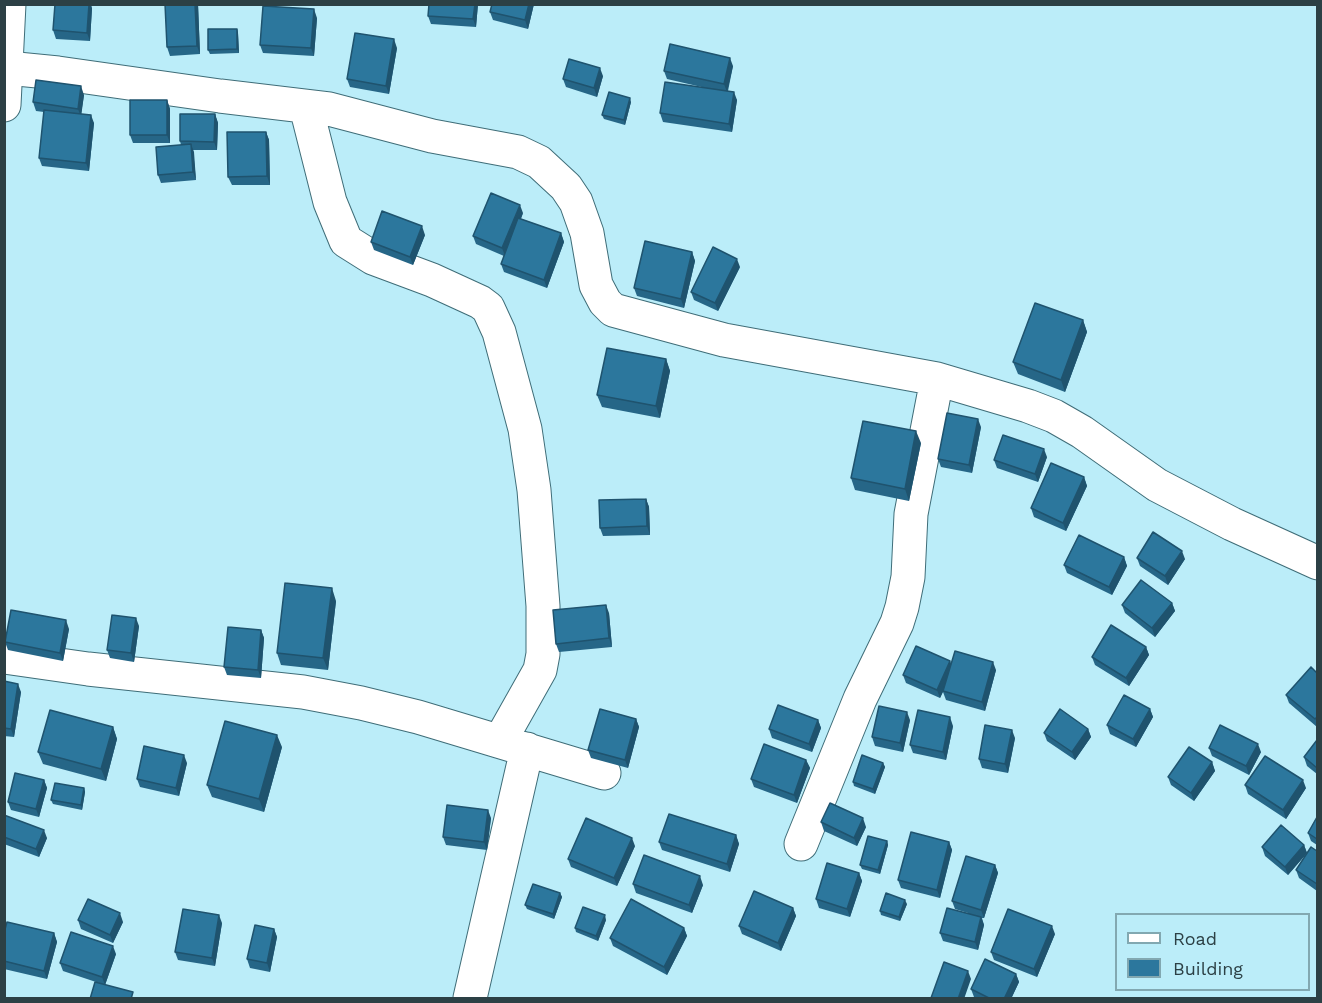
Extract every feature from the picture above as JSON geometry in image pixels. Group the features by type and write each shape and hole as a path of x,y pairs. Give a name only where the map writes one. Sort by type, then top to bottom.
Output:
{"street":[{"path":"4,105 9,4"},
{"path":"7,68 329,109 432,136 518,152 539,162 566,187 576,202 587,233 596,285 605,302 613,310 724,340 937,379 1028,406 1054,416 1082,432 1157,485 1232,524 1317,562"},
{"path":"306,107 330,202 346,241 373,258 432,280 488,308 499,332 525,429 531,470 543,606 543,654 540,670 513,745 470,999"},
{"path":"801,844 860,699 897,623 902,607 908,577 911,514 937,379"},
{"path":"4,657 88,669 303,692 395,711 604,773"}],"building":[{"path":"55,4 89,4 87,33 53,30"},
{"path":"165,4 195,4 197,46 167,47"},
{"path":"429,4 475,4 473,19 428,16"},
{"path":"492,4 529,4 525,20 490,12"},
{"path":"263,6 314,9 311,48 260,45"},
{"path":"208,29 237,29 237,49 208,50"},
{"path":"355,33 394,39 386,86 347,79"},
{"path":"670,44 730,58 724,84 664,71"},
{"path":"569,59 600,68 594,88 563,79"},
{"path":"36,80 81,86 78,109 33,102"},
{"path":"665,82 734,92 729,124 660,113"},
{"path":"609,92 630,98 624,120 602,115"},
{"path":"130,100 167,100 167,135 130,135"},
{"path":"44,110 91,115 86,163 39,158"},
{"path":"180,114 215,114 214,142 180,141"},
{"path":"227,132 266,132 267,176 228,177"},
{"path":"191,144 193,172 158,175 156,147"},
{"path":"491,193 520,205 502,248 473,236"},
{"path":"382,211 422,226 410,257 371,242"},
{"path":"518,218 561,233 544,280 501,264"},
{"path":"645,241 692,252 681,299 634,288"},
{"path":"713,247 737,259 715,303 691,292"},
{"path":"1035,303 1083,320 1061,380 1013,362"},
{"path":"607,348 666,359 656,406 597,395"},
{"path":"947,413 978,419 969,465 938,459"},
{"path":"863,421 916,431 905,489 851,478"},
{"path":"1003,435 1044,449 1035,474 994,460"},
{"path":"1051,463 1084,477 1063,523 1031,508"},
{"path":"646,499 647,526 600,528 599,500"},
{"path":"1153,532 1182,551 1165,576 1137,558"},
{"path":"1079,535 1124,557 1109,587 1064,565"},
{"path":"1141,580 1172,603 1152,628 1122,605"},
{"path":"285,583 332,588 323,658 277,653"},
{"path":"606,605 609,638 556,644 553,610"},
{"path":"11,610 66,620 60,653 5,642"},
{"path":"112,615 136,618 131,653 107,650"},
{"path":"1111,625 1146,647 1126,678 1092,657"},
{"path":"228,627 261,630 258,670 224,667"},
{"path":"916,646 950,661 937,690 903,675"},
{"path":"955,651 993,662 982,702 943,691"},
{"path":"1311,667 1317,673 1317,717 1315,719 1286,695"},
{"path":"4,681 18,684 11,729 4,728"},
{"path":"1124,695 1150,709 1133,739 1107,725"},
{"path":"778,705 818,720 809,744 769,729"},
{"path":"879,706 907,712 900,743 872,737"},
{"path":"600,709 636,719 625,760 588,750"},
{"path":"1060,709 1088,729 1072,752 1044,733"},
{"path":"50,710 113,727 101,769 38,752"},
{"path":"918,710 950,717 943,752 910,745"},
{"path":"225,721 277,735 259,799 207,785"},
{"path":"985,725 1012,730 1005,764 979,759"},
{"path":"1220,725 1258,744 1246,766 1209,748"},
{"path":"1317,740 1317,768 1304,757"},
{"path":"764,744 806,760 794,795 751,779"},
{"path":"144,746 184,755 176,788 137,779"},
{"path":"1189,747 1212,762 1191,793 1168,777"},
{"path":"862,755 883,763 873,789 853,782"},
{"path":"1265,756 1303,780 1283,810 1245,785"},
{"path":"15,773 44,780 36,809 8,802"},
{"path":"55,783 84,788 81,805 51,800"},
{"path":"830,803 863,818 854,838 821,822"},
{"path":"447,805 488,810 484,842 443,837"},
{"path":"669,814 736,835 727,864 659,842"},
{"path":"4,815 44,830 36,849 4,837"},
{"path":"1317,817 1317,839 1308,833"},
{"path":"586,818 632,838 614,878 568,859"},
{"path":"1281,825 1304,845 1285,867 1262,847"},
{"path":"911,832 949,842 937,890 898,880"},
{"path":"868,836 887,841 878,870 860,865"},
{"path":"1311,847 1317,851 1317,884 1296,870"},
{"path":"644,855 700,876 689,905 633,884"},
{"path":"966,856 995,865 981,910 952,901"},
{"path":"827,863 859,873 847,909 816,899"},
{"path":"533,884 560,893 553,914 525,905"},
{"path":"754,891 793,908 778,943 739,926"},
{"path":"886,893 905,900 899,917 880,911"},
{"path":"88,899 120,913 110,935 78,920"},
{"path":"631,899 684,928 664,967 610,938"},
{"path":"583,907 605,915 596,936 575,928"},
{"path":"947,908 981,917 975,942 940,933"},
{"path":"183,909 219,915 212,958 175,952"},
{"path":"1008,909 1052,926 1034,969 991,952"},
{"path":"7,922 54,933 44,971 4,961 4,933"},
{"path":"255,925 274,929 267,963 247,959"},
{"path":"71,932 113,946 102,977 60,963"},
{"path":"985,959 1016,974 1004,999 991,999 971,989"},
{"path":"944,962 968,971 958,999 931,998"},
{"path":"95,982 133,992 131,999 90,999"}]}
